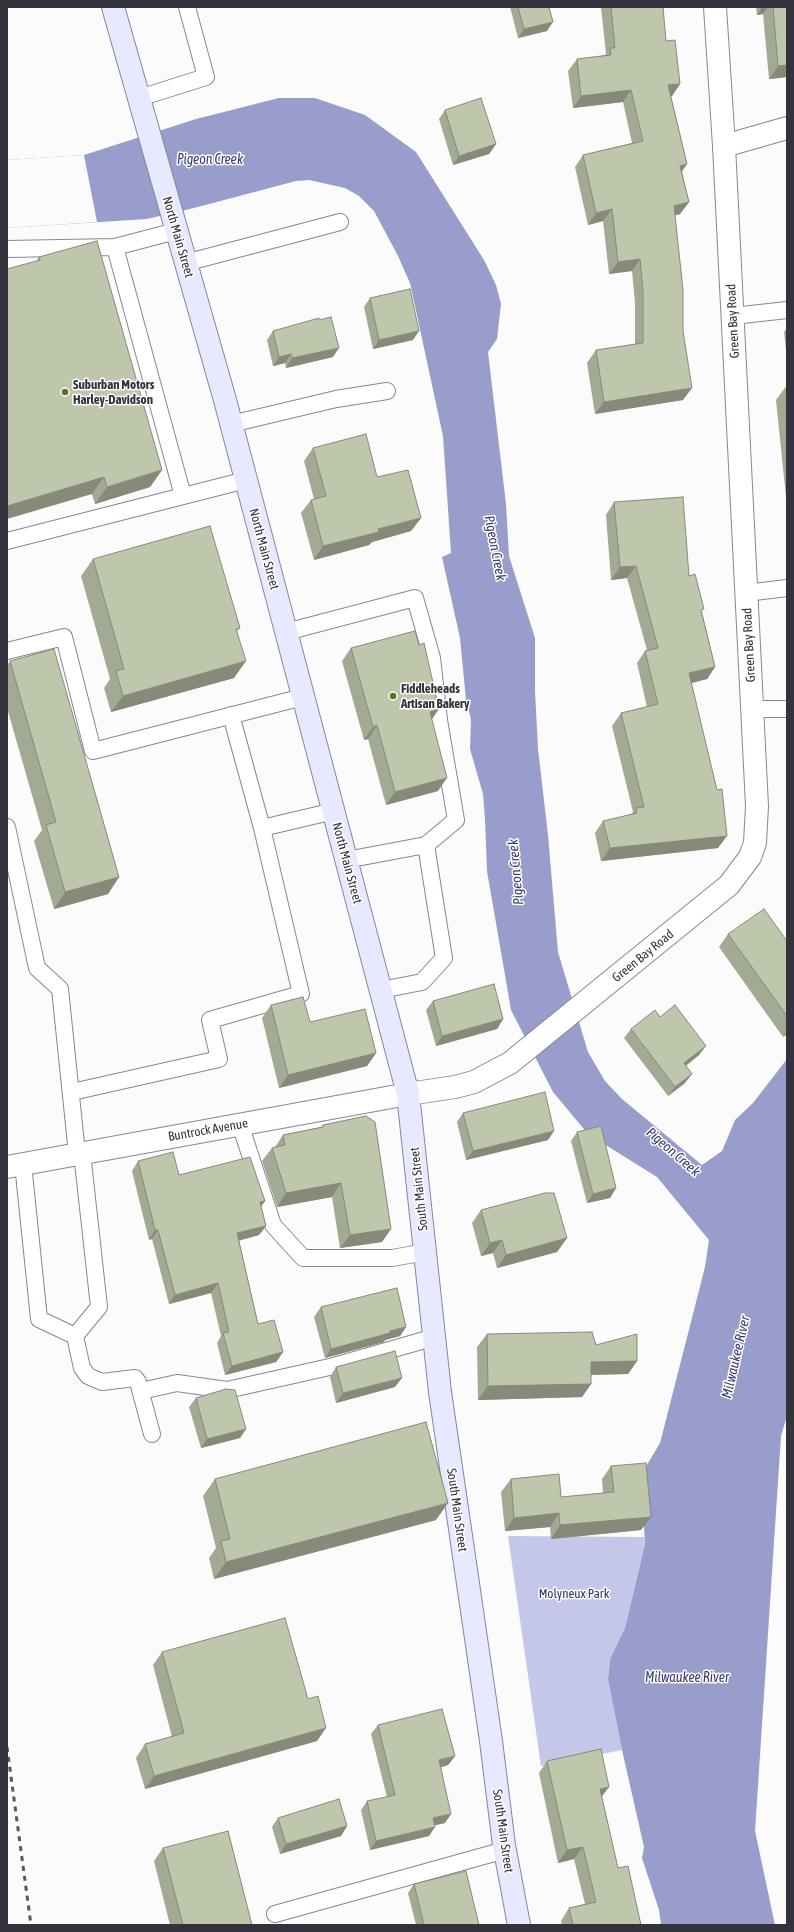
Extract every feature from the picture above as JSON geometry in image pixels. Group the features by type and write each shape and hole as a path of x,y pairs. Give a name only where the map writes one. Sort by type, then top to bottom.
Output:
{"main road":[{"name":"North Main Street","path":"113,7 231,424 408,1094"},
{"name":"South Main Street","path":"408,1094 440,1392 491,1741 505,1850 519,1925"}],"street":[{"name":"Green Bay Road","path":"408,1094 455,1087 474,1082 510,1063 729,885 750,857 755,843 756,827 752,709 733,316 715,7"},
{"path":"724,146 787,128"},
{"name":"Buntrock Avenue","path":"15,1165 408,1094"}],"lane":[{"path":"139,98 206,77 187,7"},
{"path":"185,263 340,222"},
{"path":"7,249 115,247 176,231"},
{"path":"115,247 183,496"},
{"path":"733,316 787,310"},
{"path":"231,424 336,399 387,391"},
{"path":"7,541 246,480"},
{"path":"746,593 787,588"},
{"path":"286,632 415,598 432,658 456,820 426,845 346,860"},
{"path":"7,651 64,637 93,751 303,697"},
{"path":"752,709 787,709"},
{"path":"72,1092 219,1059 210,1020 301,994 262,828 231,715"},
{"path":"262,828 334,811"},
{"path":"7,827 37,968 60,989 99,1307 75,1336"},
{"path":"381,990 422,982 444,958 426,845"},
{"path":"240,1124 273,1225 303,1258 392,1258 426,1252"},
{"path":"15,1165 39,1319 75,1336"},
{"path":"75,1336 82,1368 88,1376 102,1382 135,1378 141,1391 152,1434"},
{"path":"141,1391 178,1383 227,1390 334,1366 435,1337"},
{"path":"275,1914 505,1850"}],"green space":[{"name":"Molyneux Park","path":"508,1536 644,1537 645,1544 625,1628 610,1659 608,1678 622,1750 541,1766"}],"water":[{"path":"279,98 315,98 365,115 416,152 484,260 496,285 501,304 497,339 488,352 506,504 509,556 535,638 535,691 538,749 548,835 558,952 588,1052 605,1081 622,1099 702,1165 722,1151 735,1120 753,1103 787,1059 787,1416 781,1436 755,1831 775,1925 661,1925 659,1910 642,1858 644,1847 608,1679 610,1659 625,1628 645,1544 641,1475 660,1443 705,1267 709,1240 657,1177 588,1134 553,1092 511,1010 487,871 483,794 470,749 471,719 466,700 460,638 442,557 451,553 443,436 410,283 398,256 374,211 359,196 345,188 309,180 296,181 147,219 7,228 7,160 84,155 196,119"}],"pier":[{"path":"84,155 97,222 7,228 7,160"}],"building":[{"path":"518,7 549,7 553,22 524,29"},
{"path":"611,7 663,7 666,41 675,40 680,84 668,85 687,164 680,166 689,202 674,206 683,290 683,331 692,388 604,402 596,350 643,343 643,291 640,259 618,262 612,209 596,213 583,155 643,141 631,90 581,96 577,59 611,55 610,48 615,48"},
{"path":"773,7 787,7 787,65 778,66"},
{"path":"481,98 496,144 459,156 445,110"},
{"name":"Suburban Motors Harley-Davidson","path":"97,241 162,470 107,487 104,477 7,506 7,269 40,260 39,257"},
{"path":"410,289 419,331 379,340 370,298"},
{"path":"331,317 339,348 292,358 291,354 279,357 273,331 319,318 319,320"},
{"path":"366,434 377,477 408,470 421,518 378,529 379,532 323,546 311,500 326,496 313,448"},
{"path":"683,497 689,576 695,574 704,609 701,610 715,667 689,673 717,790 722,789 727,836 610,848 603,821 637,813 636,808 644,807 621,713 658,704 645,651 658,648 636,566 620,567 614,502"},
{"path":"210,526 240,628 236,629 246,661 123,696 116,671 124,669 93,559"},
{"path":"415,631 419,645 424,643 439,709 430,712 447,778 395,792 377,725 373,727 351,648"},
{"path":"54,649 119,877 65,892 46,825 56,822 10,661"},
{"path":"764,909 787,941 787,1016 728,934"},
{"path":"494,984 503,1019 442,1036 433,1001"},
{"path":"303,997 310,1022 365,1009 376,1053 288,1075 271,1005"},
{"path":"675,1005 706,1046 684,1063 692,1074 675,1087 631,1029 655,1010 660,1017"},
{"path":"545,1092 554,1131 473,1151 463,1113"},
{"path":"366,1116 375,1122 391,1229 350,1235 341,1183 286,1193 272,1148 285,1145 283,1135"},
{"path":"601,1126 616,1188 593,1194 577,1132"},
{"path":"173,1152 179,1175 250,1157 265,1201 260,1202 266,1226 237,1233 258,1324 274,1320 283,1352 232,1366 223,1333 229,1332 218,1283 175,1295 158,1230 155,1230 138,1161"},
{"path":"545,1193 554,1193 567,1238 506,1255 502,1240 490,1243 481,1210"},
{"path":"397,1288 406,1327 390,1331 390,1333 331,1349 321,1307"},
{"path":"592,1332 596,1345 637,1334 637,1361 591,1362 591,1384 488,1386 487,1334"},
{"path":"395,1351 402,1378 343,1393 336,1367"},
{"path":"226,1389 235,1390 246,1429 207,1439 196,1398"},
{"path":"426,1422 448,1503 226,1562 221,1541 230,1539 215,1479"},
{"path":"646,1463 651,1517 560,1525 559,1513 514,1518 511,1479 559,1474 561,1497 614,1492 611,1466"},
{"path":"285,1618 308,1699 318,1696 326,1728 154,1776 145,1744 184,1733 162,1652"},
{"path":"442,1709 455,1756 439,1760 451,1814 433,1818 435,1827 376,1841 367,1801 395,1795 378,1725"},
{"path":"601,1749 609,1787 600,1789 618,1868 628,1866 641,1925 573,1925 569,1908 596,1902 583,1847 567,1850 547,1761"},
{"path":"339,1799 347,1826 286,1844 278,1818"},
{"path":"228,1831 252,1925 183,1925 163,1848"},
{"path":"466,1871 479,1925 424,1925 414,1884"}],"railway":[{"path":"7,1747 31,1925"}],"place":[{"name":"Suburban Motors Harley-Davidson","path":"65,392"},
{"name":"Fiddleheads Artisan Bakery","path":"393,696"}],"water label":[{"name":"Pigeon Creek","path":"210,160"},
{"name":"Pigeon Creek","path":"495,548"},
{"name":"Pigeon Creek","path":"516,872"},
{"name":"Pigeon Creek","path":"673,1152"},
{"name":"Milwaukee River","path":"736,1357"},
{"name":"Milwaukee River","path":"687,1678"}]}
